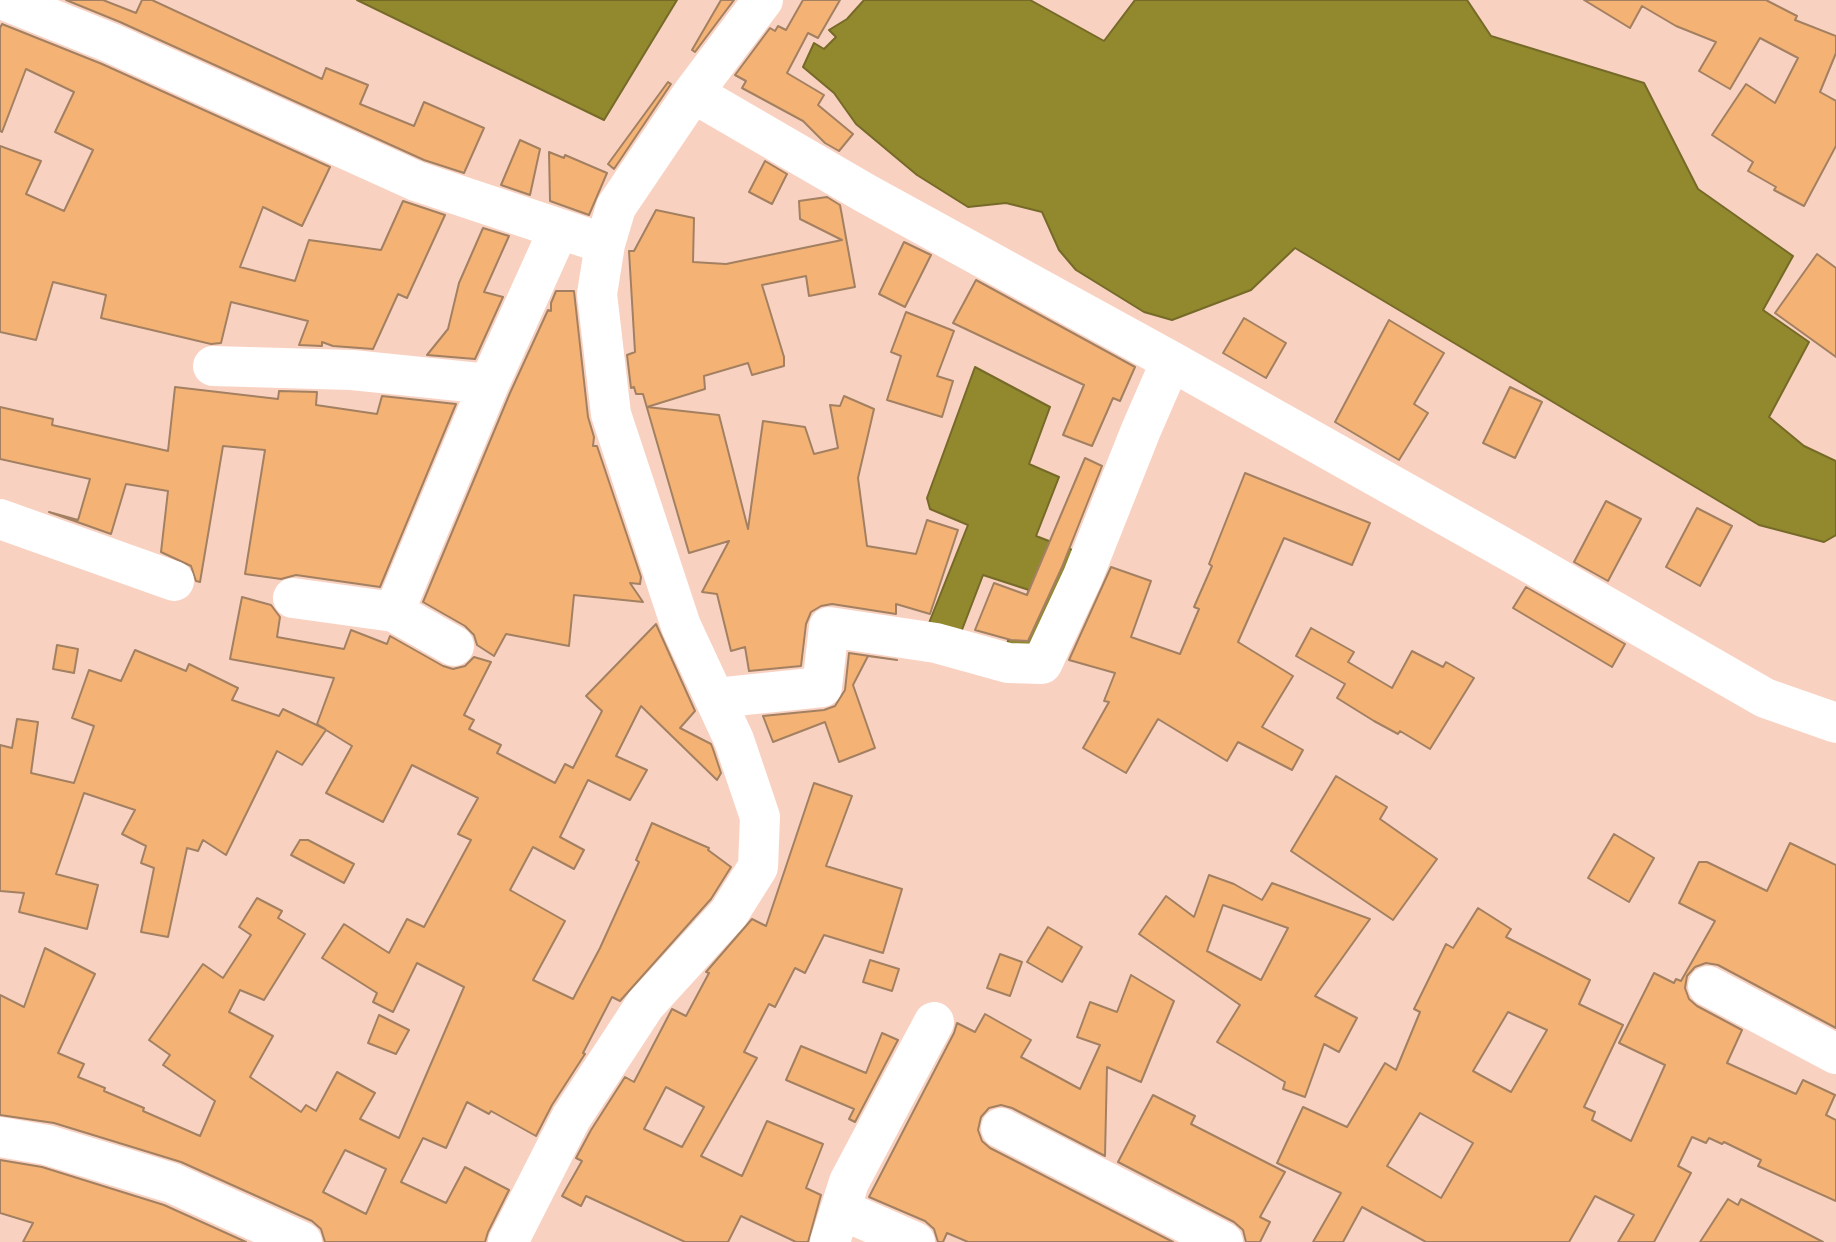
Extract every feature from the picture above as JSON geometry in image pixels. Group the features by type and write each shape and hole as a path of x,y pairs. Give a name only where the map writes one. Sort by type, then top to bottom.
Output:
{"street":[{"path":"4,0 111,43 416,181 605,244"},
{"path":"508,1242 571,1118 645,1005 729,913 758,867 760,817 734,740 681,626 611,414 597,294 605,244 616,207 693,93 763,0"},
{"path":"693,93 865,193 1171,361 1765,698 1836,723"},
{"path":"394,612 489,384 559,229"},
{"path":"716,698 822,687 829,627 936,643 1008,663 1042,664 1083,576 1171,361"},
{"path":"213,366 352,370 489,384"},
{"path":"0,519 174,581"},
{"path":"293,598 394,612 454,646"},
{"path":"1708,986 1836,1054"},
{"path":"915,1242 836,1226 849,1182 934,1022"},
{"path":"1001,1128 1223,1242"},
{"path":"0,1137 47,1145 172,1183 302,1242"}],"shaded area":[{"path":"357,0 677,0 604,120"},
{"path":"864,0 1030,0 1104,41 1135,0 1467,0 1491,36 1644,83 1698,189 1793,256 1763,310 1809,342 1769,417 1804,446 1836,461 1836,535 1824,542 1759,525 1295,248 1251,290 1172,320 1144,312 1076,270 1059,250 1042,212 1006,203 968,207 917,175 856,124 834,93 803,67 814,43 824,49 836,37 829,30 847,19"},
{"path":"975,367 1050,407 1029,464 1059,477 1036,536 1075,551 1035,645 1006,646 1029,590 983,575 960,635 927,628 968,525 930,509 927,498"}],"building":[{"path":"66,0 103,0 136,13 142,0 152,0 322,79 326,68 368,85 360,104 414,126 424,102 484,128 464,173 424,160"},
{"path":"721,0 734,0 695,52 692,50"},
{"path":"803,0 840,0 818,38 808,33 787,73 824,95 818,105 853,134 839,151 825,143 803,121 742,88 746,81 735,75 770,28 775,31 778,26 786,30"},
{"path":"1584,0 1766,0 1797,16 1795,20 1836,36 1836,53 1820,92 1836,101 1836,146 1804,206 1748,171 1753,162 1712,135 1746,84 1775,103 1798,58 1760,38 1730,89 1699,71 1716,42 1676,26 1642,6 1630,28"},
{"path":"2,24 102,64 330,167 302,226 263,207 240,267 295,281 309,240 381,250 403,201 445,215 407,298 398,294 373,349 333,346 322,342 322,346 299,345 308,321 231,302 221,343 211,344 101,318 106,295 53,282 36,340 0,332 0,146 41,161 26,194 64,211 93,150 55,132 74,92 26,69 0,131"},
{"path":"668,82 671,84 614,169 608,164"},
{"path":"520,140 540,149 530,195 501,185"},
{"path":"549,152 564,158 565,155 607,173 589,215 550,201"},
{"path":"765,161 787,174 772,204 749,192"},
{"path":"827,197 840,205 855,287 809,296 806,276 762,285 784,366 752,375 748,363 704,376 705,389 647,407 719,415 748,529 763,421 805,427 814,454 838,448 830,405 840,406 844,396 874,409 858,478 867,546 916,554 927,520 958,530 930,614 896,604 896,614 832,604 821,606 811,612 806,624 801,666 749,671 745,647 731,651 717,594 702,592 729,541 689,553 643,394 636,394 634,387 631,388 627,355 635,352 629,251 634,251 656,210 694,218 693,262 726,264 842,240 800,219 799,201"},
{"path":"483,228 509,236 484,292 503,297 475,359 427,355 448,329 459,283"},
{"path":"904,242 931,255 905,307 879,294"},
{"path":"1817,254 1836,268 1836,357 1775,313"},
{"path":"976,280 1135,367 1120,401 1113,398 1092,446 1063,435 1084,385 953,323"},
{"path":"556,291 574,291 593,446 597,446 641,577 640,584 630,583 643,602 574,595 569,646 506,634 494,656 477,645 474,635 465,626 423,602 510,393 548,310 551,311"},
{"path":"906,312 954,331 937,376 953,381 942,417 887,400 901,356 891,352"},
{"path":"1244,318 1286,343 1266,378 1223,353"},
{"path":"1389,320 1444,353 1414,404 1428,413 1399,460 1335,422"},
{"path":"175,387 278,399 279,391 317,392 316,405 377,414 382,396 456,404 380,587 296,575 281,579 245,574 265,450 223,446 200,582 196,581 191,566 161,552 168,491 126,484 111,534 49,512 78,520 90,479 0,459 0,407 53,419 52,425 168,451"},
{"path":"1510,387 1542,402 1515,458 1483,443"},
{"path":"1085,458 1102,466 1062,567 1028,641 1011,640 975,630 994,583 1027,595"},
{"path":"1245,473 1370,523 1352,565 1284,538 1238,642 1293,676 1262,727 1303,750 1292,770 1238,742 1227,761 1158,719 1126,773 1083,748 1109,702 1104,701 1115,673 1069,660 1111,567 1151,581 1131,637 1180,654 1199,609 1194,607 1212,566 1209,564"},
{"path":"1606,501 1641,519 1608,581 1574,562"},
{"path":"1697,508 1732,526 1700,586 1666,567"},
{"path":"1526,587 1625,644 1612,667 1513,608"},
{"path":"242,597 271,605 280,617 277,637 344,649 351,630 387,644 390,636 453,669 465,666 474,657 491,662 464,715 474,720 469,729 501,745 497,753 555,783 565,764 573,768 602,711 586,696 656,624 695,711 680,728 711,744 721,773 717,780 641,706 616,756 647,770 630,800 588,780 560,837 584,850 574,869 533,847 510,890 565,921 533,980 573,999 639,862 636,860 652,823 709,848 731,867 711,899 620,1001 612,997 585,1054 536,1136 491,1111 489,1114 467,1102 446,1148 423,1138 401,1182 446,1203 465,1167 509,1190 485,1242 325,1242 321,1229 312,1221 181,1162 54,1123 0,1115 0,995 24,1007 45,948 95,974 58,1053 84,1064 78,1077 200,1136 215,1101 163,1065 170,1055 149,1040 203,964 223,978 251,935 239,927 257,898 282,911 278,918 305,934 264,1000 240,990 229,1012 273,1036 250,1077 301,1112 306,1105 316,1111 337,1072 375,1093 360,1119 399,1138 464,987 417,963 393,1012 373,1002 377,993 322,958 344,924 389,953 407,919 424,927 471,840 458,834 478,798 412,765 383,822 326,793 352,746 326,730 302,765 277,751 226,855 203,840 198,851 187,848 168,937 141,932 154,868 141,863 146,846 122,834 135,810 84,793 56,874 98,885 87,929 19,912 24,893 0,891 0,745 12,748 17,719 38,722 31,773 74,783 94,726 72,718 89,670 121,681 135,650 186,671 189,664 238,688 232,700 279,716 283,709 325,729 317,724 334,678 230,659","holes":["345,1150 386,1169 366,1214 323,1192"]},
{"path":"1311,628 1354,652 1348,662 1392,688 1412,651 1443,667 1446,662 1474,678 1430,749 1337,698 1345,684 1296,656"},
{"path":"57,645 78,649 74,673 53,669"},
{"path":"849,653 897,660 868,656 853,685 875,748 839,762 825,722 773,742 763,716 824,710 835,706 845,690"},
{"path":"1336,776 1387,807 1380,819 1437,859 1393,920 1291,851"},
{"path":"814,783 852,796 826,866 902,889 883,953 824,935 805,973 795,968 775,1007 769,1004 744,1052 757,1058 701,1156 742,1176 767,1121 823,1144 806,1188 821,1195 808,1242 796,1242 741,1216 728,1242 685,1242 586,1196 581,1206 562,1196 582,1161 576,1158 591,1130 625,1077 634,1082 672,1009 686,1016 709,973 706,972 752,919 766,926","holes":["666,1087 704,1107 682,1147 644,1129"]},
{"path":"1614,834 1654,858 1629,902 1588,878"},
{"path":"300,840 308,840 354,864 344,883 291,855"},
{"path":"1790,843 1836,865 1836,1028 1718,965 1706,963 1695,967 1687,976 1685,988 1689,999 1697,1006 1742,1030 1727,1063 1796,1094 1803,1080 1835,1095 1826,1115 1836,1120 1836,1201 1758,1166 1761,1160 1724,1142 1722,1144 1709,1138 1706,1143 1692,1137 1678,1166 1691,1173 1654,1242 1618,1242 1634,1215 1595,1196 1569,1242 1426,1242 1362,1207 1343,1242 1313,1242 1341,1193 1277,1163 1303,1107 1347,1127 1385,1063 1396,1070 1420,1012 1414,1009 1446,944 1453,948 1478,908 1511,929 1506,937 1590,980 1579,1004 1623,1025 1584,1107 1595,1112 1592,1120 1631,1141 1665,1065 1619,1043 1654,973 1674,983 1676,979 1681,981 1715,921 1679,903 1699,862 1707,862 1767,891","holes":["1508,1012 1547,1030 1511,1092 1473,1071","1420,1113 1473,1143 1441,1198 1387,1166"]},
{"path":"1209,875 1234,884 1262,900 1272,883 1370,919 1315,996 1357,1018 1339,1052 1324,1044 1305,1097 1283,1089 1285,1082 1217,1042 1240,1005 1139,934 1166,896 1194,917","holes":["1223,905 1288,928 1261,980 1207,951"]},
{"path":"1048,927 1082,947 1062,982 1027,962"},
{"path":"1000,954 1022,962 1010,996 987,988"},
{"path":"870,960 899,969 892,991 863,982"},
{"path":"1131,975 1174,1001 1141,1082 1107,1067 1105,1156 1001,1105 989,1108 981,1117 978,1130 982,1141 990,1148 1173,1242 968,1242 947,1233 943,1242 938,1242 934,1229 925,1221 869,1197 957,1023 975,1032 985,1014 1031,1040 1021,1057 1080,1089 1100,1045 1077,1037 1090,1002 1117,1012"},
{"path":"379,1015 409,1030 396,1054 368,1043"},
{"path":"882,1033 898,1040 855,1122 849,1119 854,1109 786,1080 801,1046 866,1073"},
{"path":"1153,1095 1195,1116 1191,1124 1285,1172 1260,1217 1270,1222 1260,1242 1246,1242 1243,1230 1234,1222 1118,1162"},
{"path":"0,1160 42,1167 164,1205 246,1242 23,1242 33,1223 0,1213"},
{"path":"1728,1199 1738,1205 1741,1199 1823,1242 1700,1242"}]}
